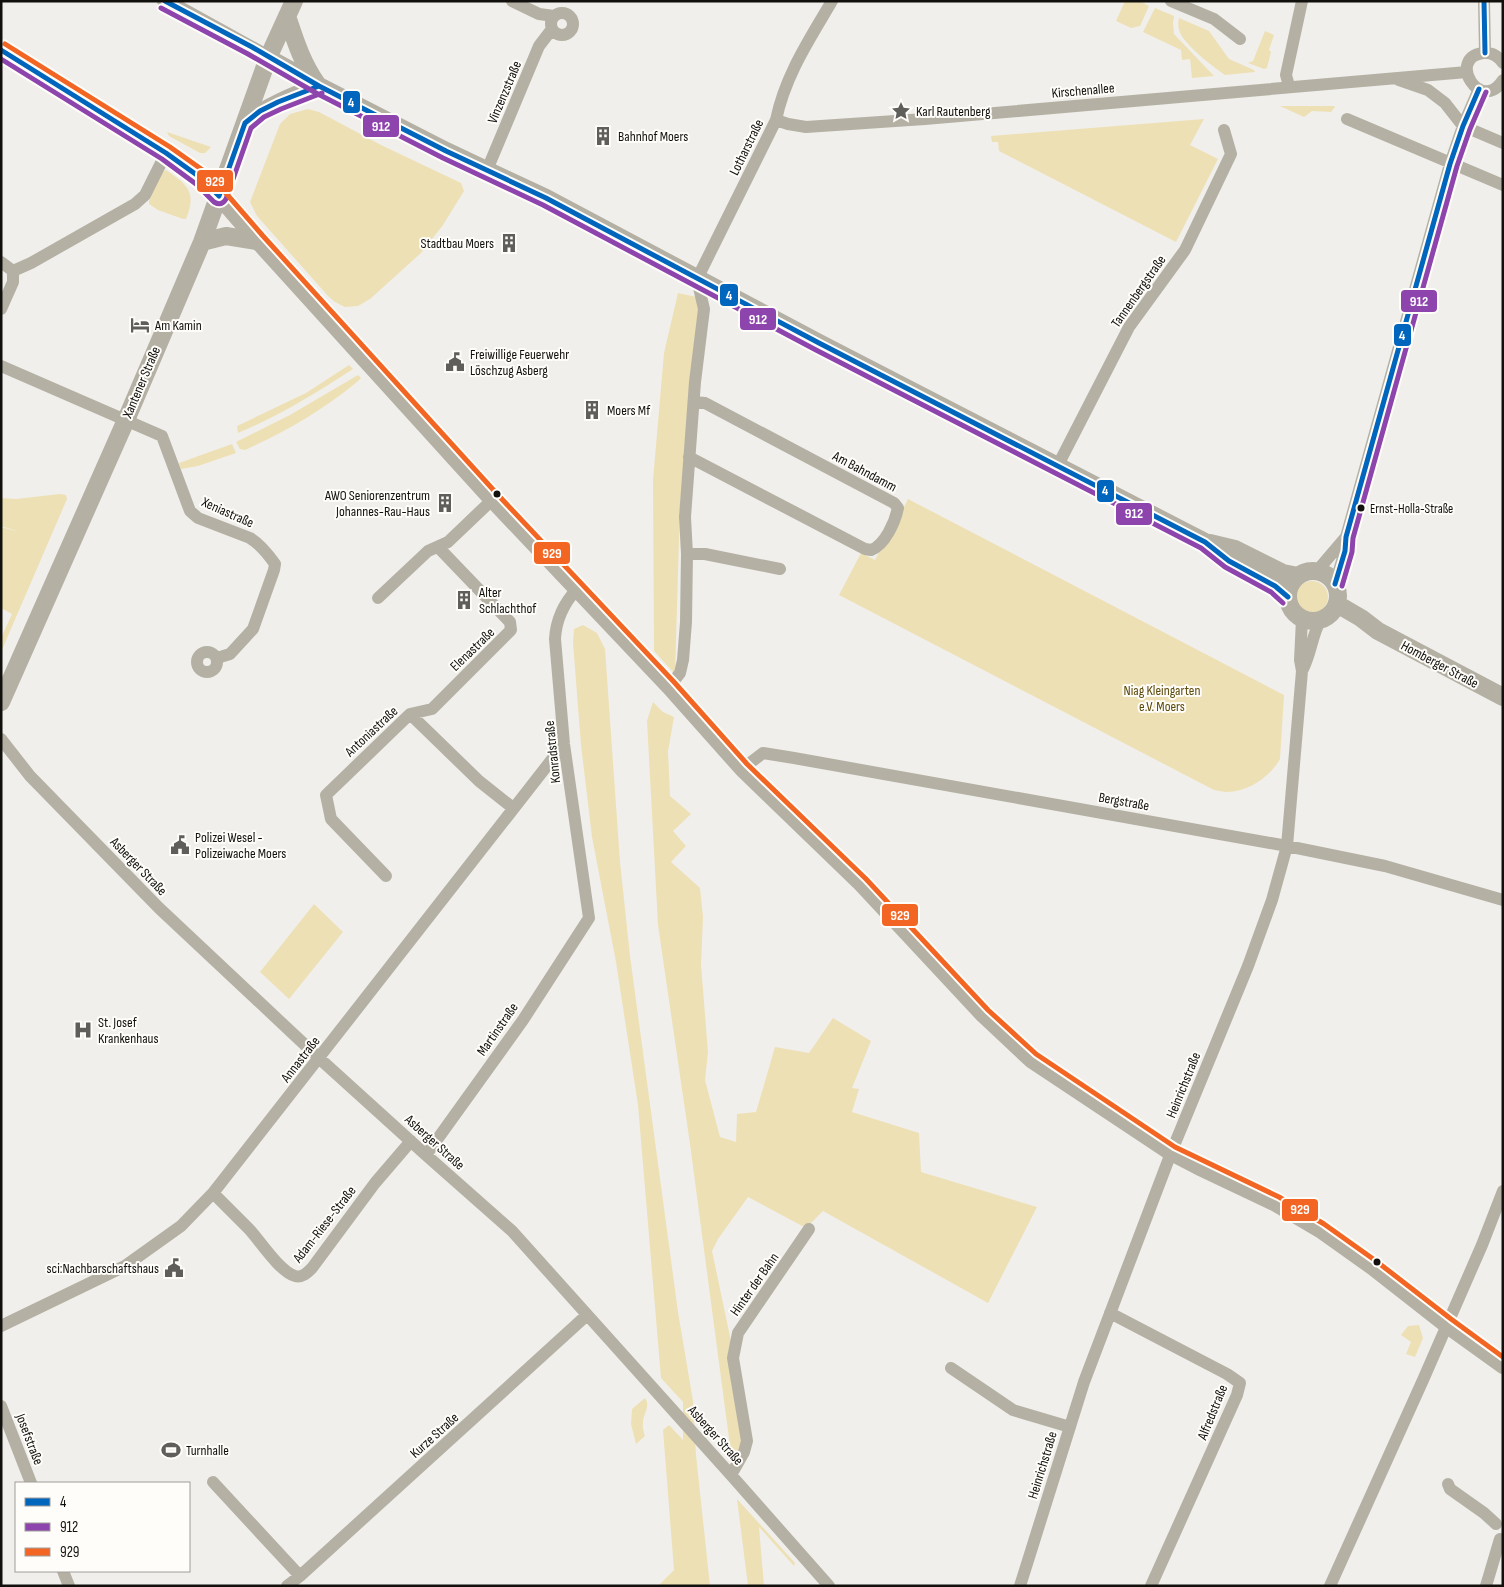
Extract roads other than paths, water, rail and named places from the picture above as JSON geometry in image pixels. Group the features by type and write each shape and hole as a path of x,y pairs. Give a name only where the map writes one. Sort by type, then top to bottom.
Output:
{"main road":[{"name":"Xantener Straße","path":"1,702 126,420 202,242 268,58 290,9"},
{"path":"290,9 300,55 319,86"},
{"path":"268,58 319,86 546,198 1057,467 1205,542 1229,562 1275,586 1288,597"},
{"path":"245,123 260,111 278,102 319,86"},
{"path":"202,242 226,236 257,241"},
{"path":"1205,542 1235,549 1284,573 1298,576"},
{"path":"1318,572 1328,576 1338,590 1328,614 1308,621 1302,619 1292,610 1288,597 1291,583 1298,576 1304,573 1318,572"},
{"name":"Homberger Straße","path":"1328,614 1361,618 1378,631 1503,697"}],"street":[{"path":"165,1 268,58"},
{"name":"Vinzenzstraße","path":"487,170 539,46 555,15 539,14 512,1"},
{"name":"Lotharstraße","path":"697,279 776,120 783,91 796,62 832,1"},
{"path":"1171,1 1214,19 1240,38"},
{"path":"1289,86 1286,75 1302,1"},
{"path":"1484,1 1485,52"},
{"path":"1,50 166,153 201,178 492,500 669,687 742,769 861,884 984,1015 1031,1060 1171,1153 1276,1204 1320,1230 1372,1267 1446,1326 1503,1366"},
{"path":"1503,63 1495,55 1485,52 1473,57 1468,64 1467,72 1470,82 1479,89 1490,90 1498,87 1503,80"},
{"name":"Kirschenallee","path":"776,120 806,127 934,118 1467,72"},
{"name":"Kirschenallee","path":"1393,78 1433,93 1445,103 1462,126"},
{"path":"1335,584 1345,552 1346,537 1450,164 1462,126 1479,89"},
{"path":"1347,119 1503,185"},
{"path":"1462,126 1503,143"},
{"name":"Tannenbergstraße","path":"1057,467 1129,327 1185,250 1231,154 1224,130"},
{"path":"13,271 31,263 135,204 145,195 166,153"},
{"path":"1,262 13,271 13,282 1,309"},
{"path":"669,687 680,674 686,622 687,554 684,517 704,309 697,279"},
{"path":"1,366 126,420"},
{"name":"Am Bahndamm","path":"689,457 865,549 871,550 881,544 897,514 898,508 894,503 704,403 694,402"},
{"name":"Xeniastraße","path":"126,420 162,436 190,511 194,515 257,542 275,564 253,629 230,654 217,658"},
{"path":"378,598 428,551 448,542 492,500"},
{"path":"1318,572 1346,537"},
{"name":"Elenastraße","path":"410,714 432,708 511,630 510,622 438,547"},
{"path":"687,554 706,554 780,569"},
{"name":"Konradstraße","path":"577,589 570,597 555,626 555,639 564,744 588,918"},
{"name":"Heinrichstraße","path":"1302,671 1308,660 1316,628 1328,614"},
{"name":"Heinrichstraße","path":"1020,1586 1084,1382 1171,1153 1248,966 1272,900 1288,846 1302,671 1300,660 1302,619"},
{"name":"Antoniastraße","path":"386,876 332,819 326,795 410,714 479,781 513,808"},
{"name":"Asberger Straße","path":"1,739 30,776 159,908 426,1155 512,1231 732,1475 829,1586"},
{"name":"Annastraße","path":"1,1326 124,1266 181,1226 213,1193 564,744"},
{"name":"Bergstraße","path":"742,769 764,753 1288,846 1385,866 1503,900"},
{"name":"Martinstraße","path":"426,1155 523,1020 588,918"},
{"name":"Adam-Riese-Straße","path":"213,1193 284,1269 293,1276 298,1276 305,1274 312,1268 380,1176 411,1141"},
{"path":"1330,1586 1482,1245 1503,1191"},
{"name":"Hinter der Bahn","path":"732,1475 744,1452 747,1441 734,1358 738,1333 809,1229"},
{"name":"Alfredstraße","path":"1110,1313 1227,1374 1240,1383 1238,1395 1151,1586"},
{"name":"Kurze Straße","path":"287,1586 588,1315"},
{"path":"951,1368 1013,1410 1070,1427"},
{"name":"Josefstraße","path":"1,1406 31,1482"},
{"path":"213,1482 300,1576"},
{"path":"1448,1484 1450,1489 1499,1523 1493,1532 1501,1539 1486,1586"},
{"path":"63,1572 69,1586"}],"place":[{"name":"Karl Rautenberg","path":"901,111"},
{"name":"Bahnhof Moers","path":"603,136"},
{"name":"Stadtbau Moers","path":"509,243"},
{"name":"Am Kamin","path":"140,325"},
{"name":"Freiwillige Feuerwehr Löschzug Asberg","path":"455,362"},
{"name":"Moers Mf","path":"592,410"},
{"name":"AWO Seniorenzentrum Johannes-Rau-Haus","path":"445,503"},
{"name":"Ernst-Holla-Straße","path":"1361,508"},
{"name":"Alter Schlachthof","path":"464,600"},
{"name":"Polizei Wesel - Polizeiwache Moers","path":"180,845"},
{"name":"St. Josef Krankenhaus","path":"83,1030"},
{"name":"sci:Nachbarschaftshaus","path":"174,1268"},
{"name":"Turnhalle","path":"171,1450"}],"park label":[{"name":"Niag Kleingarten e.V. Moers","path":"1162,698"}]}
